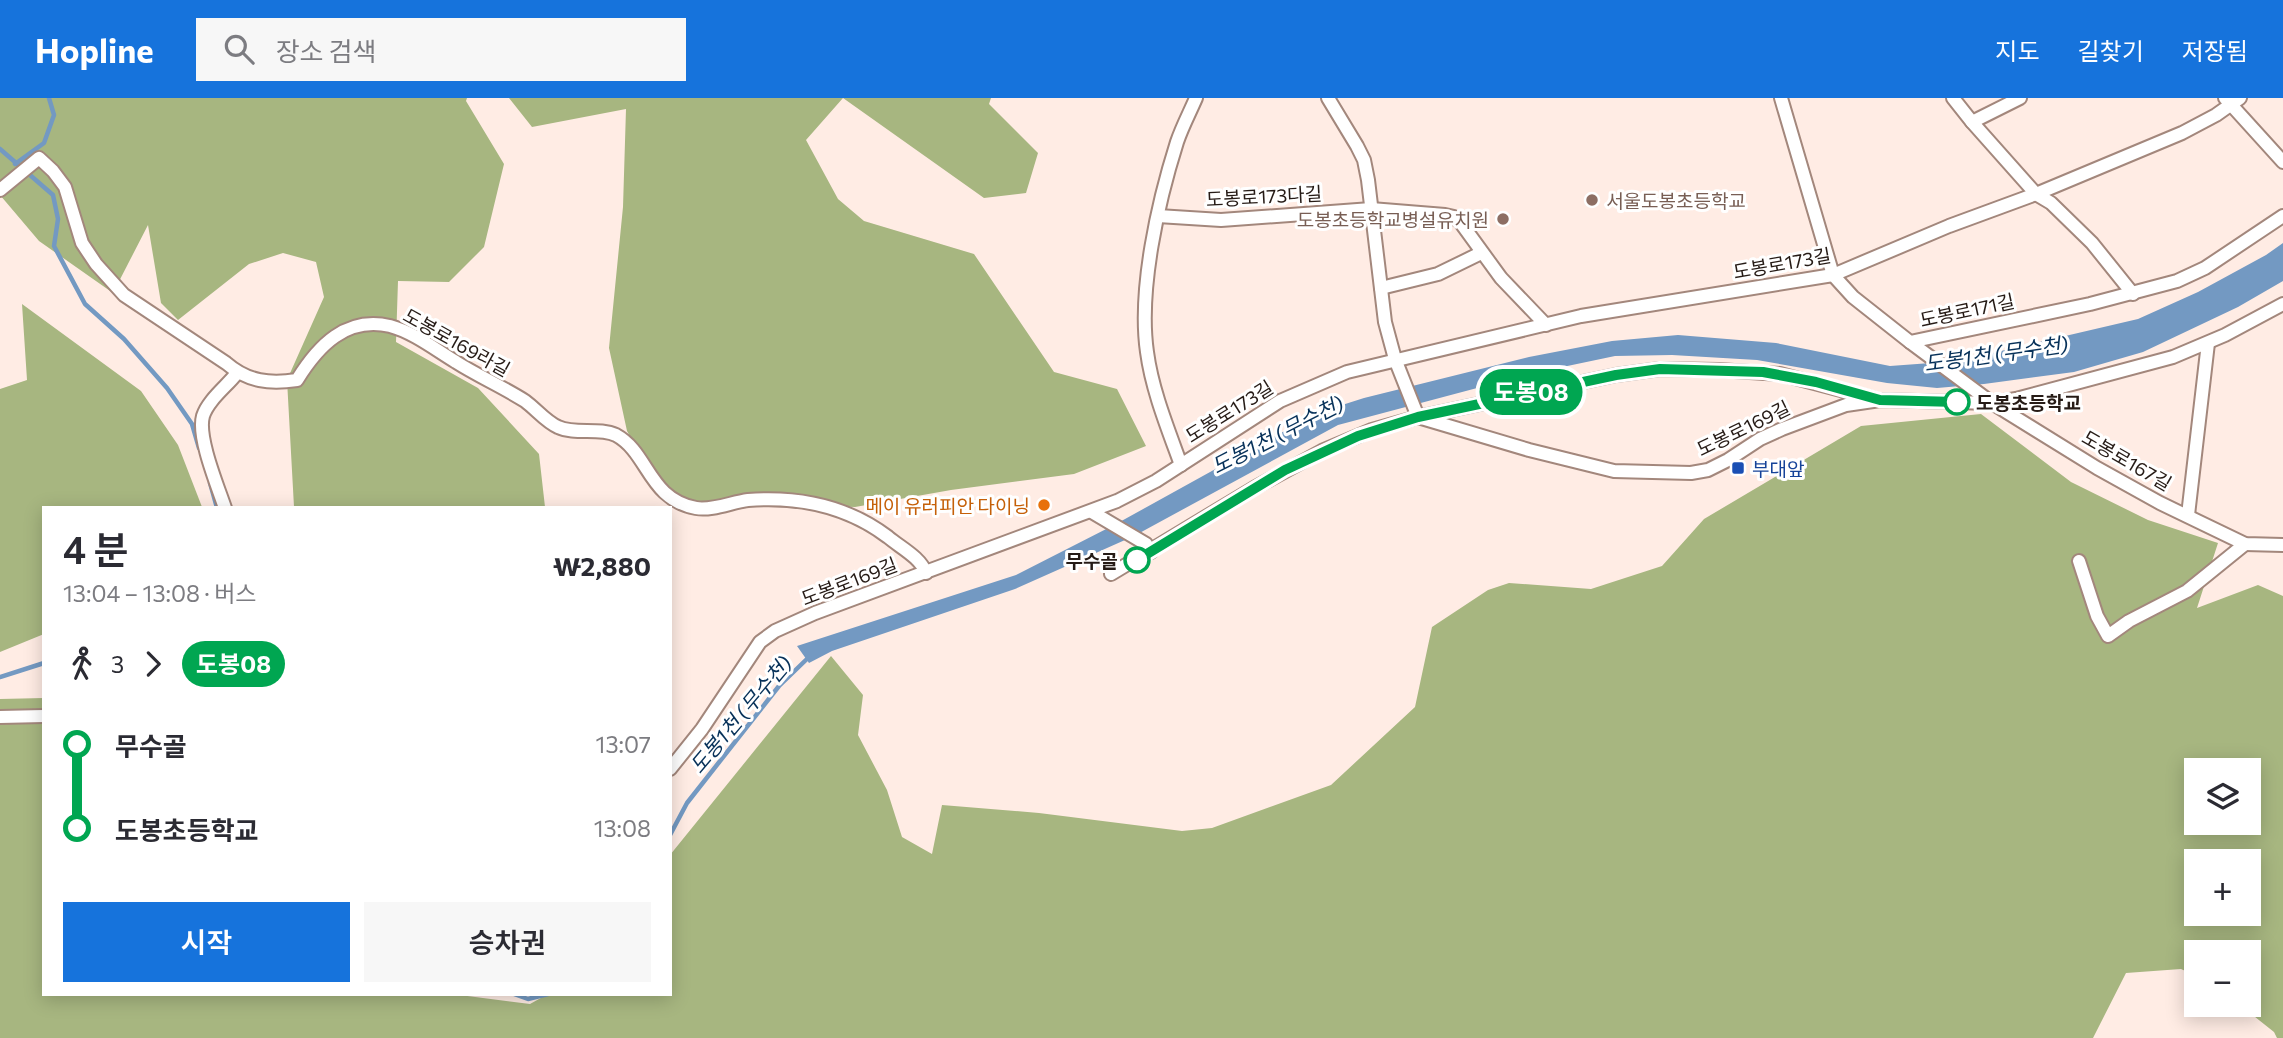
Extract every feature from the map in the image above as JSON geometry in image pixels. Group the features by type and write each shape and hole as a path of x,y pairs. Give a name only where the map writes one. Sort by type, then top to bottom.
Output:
{"street":[{"path":"1181,465 1151,372 1146,338 1146,295 1158,216 1178,141 1196,98"},
{"path":"1328,98 1364,160 1385,322 1416,414"},
{"path":"1781,98 1833,275"},
{"path":"1953,98 2036,194 2051,203 2092,243 2133,294"},
{"path":"1972,122 2020,98"},
{"path":"2232,100 2283,162"},
{"name":"도봉로173길","path":"1096,515 1181,465 1280,401 1347,372 1397,363 1606,312 1833,275 2182,133 2232,100"},
{"name":"도봉로169라길","path":"0,190 38,158 60,178 82,243 96,264 124,295 237,373 273,384 297,380 312,356 339,332 360,326 390,326 416,338 525,402 559,428 614,434 634,449 649,476 676,501 697,508 747,500 802,500 839,510 877,528 918,560 926,573"},
{"name":"도봉로173다길","path":"1158,216 1221,220 1371,209 1454,217 1501,278 1546,325"},
{"name":"도봉로171길","path":"1833,275 1853,297 1910,342 2133,294 2190,276 2283,216"},
{"path":"1381,288 1438,274 1481,253"},
{"name":"도봉로169길","path":"1416,414 1529,450 1614,471 1691,473 1709,470 1760,439 1846,405 1880,400 1989,401 2130,371 2207,343 2283,304"},
{"name":"도봉로167길","path":"1910,342 1989,401 2097,468 2245,544 2283,545"},
{"path":"2188,516 2207,343"},
{"name":"도봉로169길","path":"1111,574 1148,548 1322,451 1416,414 1605,377 1660,369 1780,374 1880,400"},
{"path":"224,506 206,448 202,421 208,406 237,373"},
{"path":"1096,515 1148,548"},
{"name":"도봉로169길","path":"672,766 702,729 756,648 769,634 815,613 1096,515"},
{"path":"2079,561 2097,616 2108,636 2129,621 2187,590 2245,544"},
{"path":"0,717 42,716"}],"green space":[{"path":"0,98 467,98 466,101 504,164 484,247 449,282 398,281 396,342 478,388 539,454 545,506 294,506 287,380 324,297 316,262 283,253 249,264 178,320 161,303 148,225 113,293 39,241 0,195"},
{"path":"509,98 843,98 806,140 838,199 864,221 974,254 1054,372 1117,389 1146,446 1074,474 951,490 855,507 774,504 698,509 656,483 627,431 609,348 623,207 626,109 532,127"},
{"path":"843,98 991,98 989,104 1038,153 1026,193 984,198"},
{"path":"22,304 141,391 178,445 202,506 42,506 42,635 0,652 0,389 27,380"},
{"path":"1981,414 2071,482 2148,520 2218,543 2197,608 2258,585 2283,596 2283,1038 2277,1038 2274,1032 2255,1017 2261,1017 2261,940 2184,940 2184,970 2126,973 2093,1038 0,1038 0,699 42,698 42,996 468,996 530,1004 544,996 672,996 672,853 831,656 863,695 858,735 887,790 902,837 932,854 942,805 1039,813 1182,831 1212,828 1331,785 1415,707 1432,627 1488,590 1509,583 1591,589 1662,566 1704,519 1861,426"}],"water":[{"path":"2283,243 2283,281 2238,307 2143,352 2074,372 1937,388 1887,383 1757,360 1672,355 1615,356 1534,373 1338,425 1134,536 1015,589 832,651 809,663 797,646 1016,575 1116,524 1317,413 1364,398 1529,357 1612,341 1678,335 1776,343 1890,366 1958,361 2138,319 2198,292"}],"waterway":[{"path":"15,164 44,143 54,115 49,98"},
{"path":"0,149 53,195 58,219 54,246 85,304 124,339 167,388 192,424 199,448"},
{"path":"210,483 216,506"},
{"name":"도봉1천 (무수천)","path":"672,831 687,803 779,686 809,657"},
{"name":"도봉1천 (무수천)","path":"0,677 42,664"},
{"name":"도봉1천 (무수천)","path":"520,996 528,999 540,996"}],"bus line":[{"name":"도봉08","path":"1137,560 1285,470 1371,430 1492,400 1616,375 1660,369 1763,372 1816,382 1880,400 1957,402"}],"place":[{"name":"서울도봉초등학교","path":"1592,200"},
{"name":"도봉초등학교병설유치원","path":"1503,219"},
{"name":"도봉초등학교","path":"1957,402"},
{"name":"부대앞","path":"1738,468"},
{"name":"메이 유러피안 다이닝","path":"1044,505"},
{"name":"무수골","path":"1137,560"}]}
